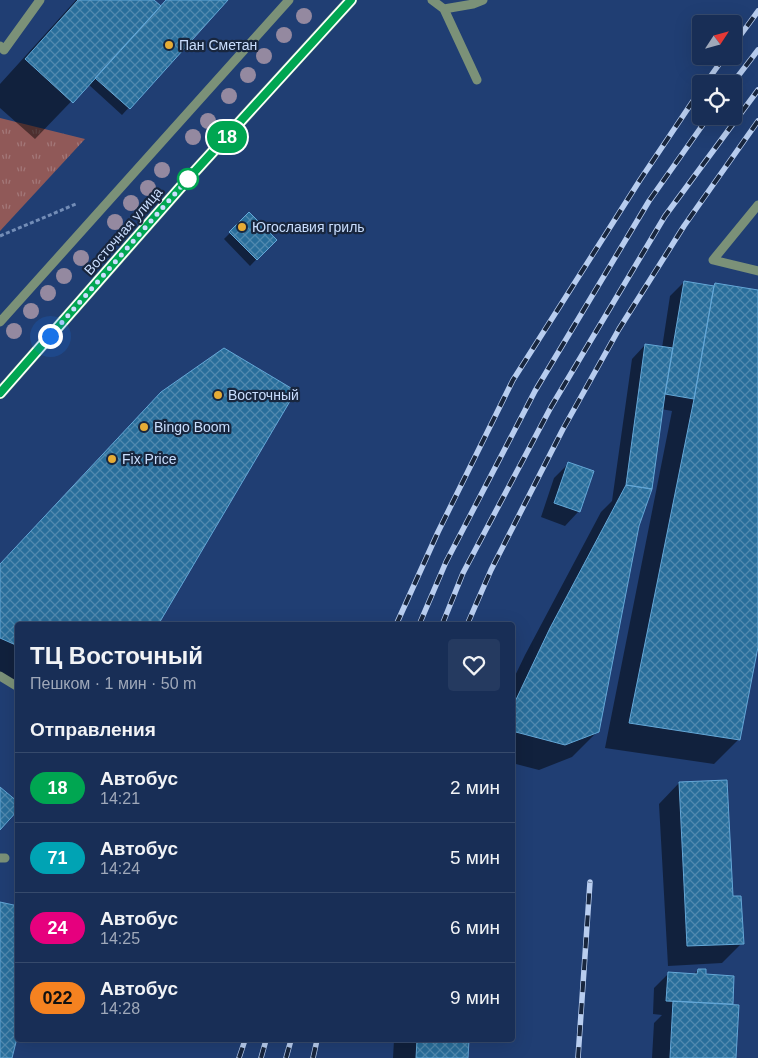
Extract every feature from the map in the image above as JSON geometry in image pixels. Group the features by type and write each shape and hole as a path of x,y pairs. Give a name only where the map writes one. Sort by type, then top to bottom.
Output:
{"main road":[{"name":"Восточная улица","path":"0,393 187,180 351,0"}],"lane":[{"path":"0,46 4,50 40,0"},
{"path":"0,322 289,0"},
{"path":"432,0 444,9 477,80"},
{"path":"444,9 473,4 483,0"},
{"path":"758,205 713,260 758,271"},
{"path":"0,676 15,685"}],"path":[{"path":"0,236 76,204"}],"green space":[{"path":"0,118 85,139 0,231"}],"building":[{"path":"78,0 154,0 161,6 73,103 25,59"},
{"path":"166,0 228,0 130,109 95,78"},
{"path":"249,212 277,240 257,260 229,232"},
{"path":"684,281 714,286 694,399 665,394"},
{"path":"715,283 758,290 758,647 740,740 629,723 694,399"},
{"path":"645,344 673,348 652,489 626,485"},
{"path":"224,348 296,391 160,622 15,622 15,645 0,638 0,564 161,392"},
{"path":"568,462 594,471 580,512 554,503"},
{"path":"626,485 652,489 639,526 599,732 565,745 515,732 515,702 550,628"},
{"path":"727,780 733,896 741,896 744,944 687,946 679,782"},
{"path":"0,787 15,800 15,813 0,830"},
{"path":"0,902 15,905 16,1042 12,1058 0,1058"},
{"path":"698,969 706,969 706,974 734,976 733,1004 666,1001 668,972 697,974"},
{"path":"673,1001 739,1005 736,1058 670,1058"},
{"path":"417,1042 469,1042 468,1058 416,1058"}],"railway":[{"path":"742,33 758,11"},
{"path":"739,75 758,50"},
{"path":"711,75 719,65"},
{"path":"443,622 463,573 551,407 665,216 758,90"},
{"path":"397,622 438,532 513,380 640,180 692,102"},
{"path":"468,622 491,570 563,429 619,329 684,226 758,121"},
{"path":"420,622 446,562 535,391 649,201 703,125"},
{"path":"578,1058 590,882"},
{"path":"239,1058 244,1042"},
{"path":"261,1058 265,1042"},
{"path":"286,1058 290,1042"},
{"path":"313,1058 317,1042"}],"bus line":[{"name":"18","path":"0,393 187,180 351,0"}],"place":[{"name":"Пан Сметан","path":"169,45"},
{"name":"Югославия гриль","path":"242,227"},
{"name":"Восточный","path":"218,395"},
{"name":"Bingo Boom","path":"144,427"},
{"name":"Fix Price","path":"112,459"}],"route":[{"path":"50,336 188,179"}]}
